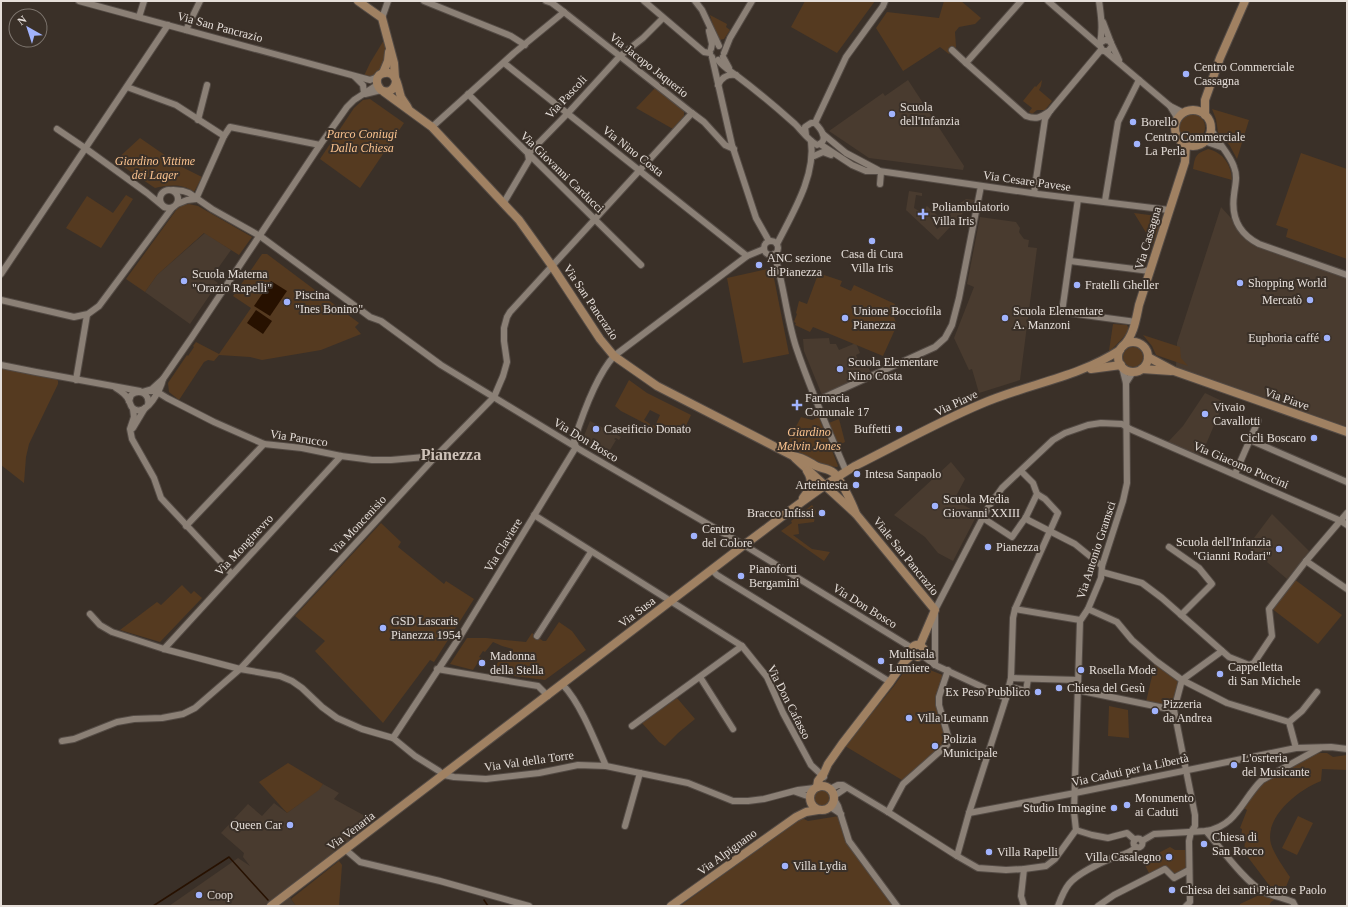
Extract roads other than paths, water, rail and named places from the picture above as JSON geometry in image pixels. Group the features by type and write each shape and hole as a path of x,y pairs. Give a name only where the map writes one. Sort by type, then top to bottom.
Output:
{"street":[{"name":"Via San Pancrazio","path":"79,1 380,83 405,108 410,110 432,127 519,220 552,266 600,339 614,356 657,386 793,456"},
{"path":"139,17 144,1"},
{"path":"186,30 200,1"},
{"path":"358,1 382,18 388,1"},
{"path":"424,1 511,36 525,45"},
{"name":"Via Jacopo Jaquerio","path":"546,1 552,3 564,12 704,122 724,145 734,149"},
{"path":"644,1 704,52 716,56"},
{"path":"695,1 702,10 710,28 723,50 716,56"},
{"path":"716,56 730,38 752,1"},
{"path":"806,135 806,127 813,123 846,58 885,1"},
{"path":"966,63 1021,1"},
{"path":"1048,1 1181,116"},
{"path":"1099,1 1102,48"},
{"path":"1205,100 1193,110 1181,116 1175,128 1178,138 1186,144 1196,145 1204,141 1210,133 1209,122 1205,115 1205,100 1220,58 1245,1"},
{"path":"432,127 468,94 564,12"},
{"path":"1101,17 1122,65"},
{"name":"Via San Pancrazio","path":"382,18 394,63 396,80 402,98 410,110"},
{"name":"Via Pascoli","path":"503,204 529,160 528,154 620,56 643,38 663,18"},
{"path":"1,274 168,25"},
{"path":"710,28 716,56"},
{"path":"730,38 720,46 716,46 718,82 734,149 756,218 769,241 773,241 777,244"},
{"path":"1034,193 1045,119 1102,48 1103,40 1107,40 1112,44"},
{"path":"1102,48 1110,50 1112,44"},
{"path":"380,83 388,61 390,49"},
{"path":"952,50 1026,116 1034,119 1050,111"},
{"name":"Via Cesare Pavese","path":"716,56 727,70 736,75 794,123 811,141 852,165 866,171 1169,210"},
{"name":"Via Nino Costa","path":"504,63 748,256"},
{"path":"132,439 134,427 146,407 158,392 163,378 347,107 362,94 380,83 389,73 396,80 396,85 393,90 380,83"},
{"path":"718,82 725,76 736,75"},
{"path":"354,76 363,85 362,94"},
{"path":"1105,202 1118,122 1139,80"},
{"path":"198,120 207,85"},
{"path":"127,87 174,104 224,136"},
{"name":"Via Giovanni Carducci","path":"468,94 641,265"},
{"path":"1193,110 1205,115"},
{"path":"494,397 508,362 504,333 507,317 692,113"},
{"path":"794,123 813,123"},
{"name":"Via Cesare Pavese","path":"813,123 823,134 846,152 880,172"},
{"path":"57,129 147,193 164,207 175,206 183,201 196,199 224,136 230,126 320,145"},
{"path":"1210,127 1235,168 1237,181 1233,208 1242,231 1250,239 1259,244 1347,275"},
{"path":"764,249 768,254 774,254 778,251 777,244 800,198 811,162 818,145 823,142 823,134"},
{"path":"811,141 811,162"},
{"path":"1204,141 1221,147"},
{"name":"Via Cassagna","path":"1122,348 1131,336 1136,322 1150,271 1184,162 1186,144"},
{"name":"Via Cassagna","path":"1184,162 1196,145"},
{"path":"814,156 824,152 842,159"},
{"path":"880,172 880,184"},
{"path":"816,401 934,347 945,338 952,325 959,298 981,186"},
{"path":"164,207 160,199 161,194 165,190"},
{"path":"1,300 74,317 94,311 175,206 179,198 173,190 147,193"},
{"name":"Via Don Bosco","path":"173,190 186,192 192,195 196,199 260,236 370,317 381,321 441,365 576,447 744,545 915,649"},
{"path":"1078,199 1062,312 1136,322"},
{"path":"614,356 748,256 764,249 765,245 769,241"},
{"path":"774,254 779,268 790,328 816,401 846,471"},
{"path":"1070,262 1150,271"},
{"path":"76,380 87,314"},
{"name":"Via Cassagna","path":"1136,322 1135,329 1143,346"},
{"path":"1135,342 1143,346 1146,349 1148,357 1147,362 1142,369 1133,372 1122,366 1118,359 1122,348 1127,344 1135,342"},
{"name":"Via Piave","path":"846,471 982,403 1082,370 1100,362 1122,348"},
{"name":"Via Claviere","path":"393,738 461,635 576,447 574,441 589,400 609,362 614,356"},
{"name":"Via Piave","path":"1148,357 1174,371 1347,432"},
{"path":"1,364 116,388 158,392"},
{"name":"Via Piave","path":"1082,370 1122,366"},
{"name":"Via Antonio Gramsci","path":"1080,620 1088,609 1100,578 1127,483 1126,384 1122,366"},
{"name":"Via Piave","path":"1142,369 1174,371"},
{"path":"1126,384 1133,372"},
{"path":"129,401 131,395 144,391 163,378"},
{"path":"152,400 167,398 163,378"},
{"path":"116,388 126,396 133,409 134,418 130,429 132,439 154,478 161,498 232,574"},
{"path":"133,409 140,411 146,407 148,397 144,391"},
{"name":"Via Parucco","path":"158,392 214,422 264,444 302,448 341,456 372,460 436,456"},
{"name":"Via Moncenisio","path":"240,669 436,456 494,397"},
{"path":"1235,474 1258,421"},
{"name":"Via Giacomo Puccini","path":"934,612 995,496 1053,440 1065,433 1088,425 1101,423 1122,424 1158,442 1235,474 1347,525"},
{"path":"1250,440 1347,482"},
{"path":"186,526 264,444"},
{"name":"Via Monginevro","path":"164,649 341,456"},
{"path":"793,456 800,457 838,476"},
{"name":"Viale San Pancrazio","path":"793,456 797,461 826,484 856,514 934,612"},
{"path":"799,504 807,493 811,482 810,475 805,467"},
{"path":"819,467 827,476 828,481 826,484"},
{"name":"Via Susa","path":"444,775 744,545 826,484 846,471"},
{"path":"957,856 1010,684 1013,618 1015,609 1058,513 1045,499 1037,494 1033,482 1021,471"},
{"name":"Viale San Pancrazio","path":"838,476 856,514"},
{"path":"983,518 1012,537 1026,517 1037,494"},
{"path":"1026,517 1028,520 1080,547 1102,569 1142,583 1182,615 1229,657 1249,665 1254,663 1272,636 1269,609 1306,561 1347,513"},
{"name":"Via Don Cafasso","path":"534,516 742,646 767,677 801,749 811,765 823,776"},
{"path":"1169,547 1199,568 1212,584 1182,615"},
{"path":"537,636 591,552"},
{"path":"1306,561 1347,589"},
{"path":"712,570 717,575 890,682"},
{"path":"816,787 828,788 841,785 888,812 978,868 1006,870 1024,869 1046,866 1055,859 1076,830 1074,812 1080,620 1015,609"},
{"path":"1088,609 1117,622 1132,640 1156,662 1182,680 1227,703 1289,722"},
{"path":"846,788 834,798 830,807 824,810 818,810 813,806 810,798 811,792 823,776 828,764 915,649 934,612"},
{"path":"934,612 935,665"},
{"name":"Via Val della Torre","path":"90,614 100,626 112,632 164,649 240,669 280,676 292,681 337,718 362,729 393,738 415,756 444,775 486,779 539,773 578,765 606,766 688,783 733,801 764,799 816,787"},
{"path":"632,726 742,646"},
{"path":"915,649 924,649 922,655 935,665 992,690 1006,698"},
{"path":"1186,906 1190,902 1188,841 1195,826 1195,815 1174,710 1182,680 1222,651"},
{"path":"62,741 74,739 117,722 162,718 183,714 195,708 240,669"},
{"path":"438,669 538,686 548,696"},
{"path":"888,812 903,784 947,745 948,736 939,705 939,697 948,670"},
{"path":"700,677 733,729"},
{"path":"1010,684 1015,688 1026,691 1028,679"},
{"path":"992,690 1002,690 1010,684 1028,679 1078,680"},
{"path":"563,684 588,725 606,766"},
{"path":"1077,690 1174,710"},
{"path":"1289,722 1302,711 1317,692"},
{"path":"1289,722 1296,748"},
{"path":"1076,830 1108,838 1127,833 1136,843 1142,846 1142,840 1154,834 1214,830 1230,820 1238,812 1262,780 1321,747"},
{"name":"Via Caduti per la Libertà","path":"969,813 1111,786 1296,748 1333,747 1347,749"},
{"path":"625,826 640,773"},
{"name":"Via Venaria","path":"271,906 444,775"},
{"path":"823,776 838,806 849,841 897,906"},
{"name":"Via Val della Torre","path":"792,792 802,793 810,798"},
{"name":"Via Alpignano","path":"796,817 810,798"},
{"path":"830,807 841,814"},
{"name":"Via Alpignano","path":"671,906 796,817 806,812 818,810"},
{"path":"1206,831 1258,888 1264,892 1293,902 1295,906"},
{"path":"1058,906 1070,883 1082,873 1110,859 1130,852 1136,843"},
{"path":"346,850 360,862 440,881 528,906"},
{"path":"1024,869 1021,896 1024,906"},
{"path":"1098,906 1114,895 1165,869 1174,878 1189,870"}],"waterway":[{"path":"153,906 229,857 268,900"},
{"path":"484,900 488,906"}],"place":[{"name":"Centro Commerciale Cassagna","path":"1186,74"},
{"name":"Scuola dell'Infanzia","path":"892,114"},
{"name":"Borello","path":"1133,122"},
{"name":"Centro Commerciale La Perla","path":"1137,144"},
{"name":"Poliambulatorio Villa Iris","path":"923,214"},
{"name":"Casa di Cura Villa Iris","path":"872,241"},
{"name":"ANC sezione di Pianezza","path":"759,265"},
{"name":"Scuola Materna \"Orazio Rapelli\"","path":"184,281"},
{"name":"Shopping World","path":"1240,283"},
{"name":"Fratelli Gheller","path":"1077,285"},
{"name":"Mercatò","path":"1310,300"},
{"name":"Piscina \"Ines Bonino\"","path":"287,302"},
{"name":"Unione Bocciofila Pianezza","path":"845,318"},
{"name":"Scuola Elementare A. Manzoni","path":"1005,318"},
{"name":"Euphoria caffé","path":"1327,338"},
{"name":"Scuola Elementare Nino Costa","path":"840,369"},
{"name":"Farmacia Comunale 17","path":"797,405"},
{"name":"Vivaio Cavallotti","path":"1205,414"},
{"name":"Caseificio Donato","path":"596,429"},
{"name":"Buffetti","path":"899,429"},
{"name":"Cicli Boscaro","path":"1314,438"},
{"name":"Intesa Sanpaolo","path":"857,474"},
{"name":"Arteintesta","path":"856,485"},
{"name":"Scuola Media Giovanni XXIII","path":"935,506"},
{"name":"Bracco Infissi","path":"822,513"},
{"name":"Centro del Colore","path":"694,536"},
{"name":"Pianezza","path":"988,547"},
{"name":"Scuola dell'Infanzia \"Gianni Rodari\"","path":"1279,549"},
{"name":"Pianoforti Bergamini","path":"741,576"},
{"name":"GSD Lascaris Pianezza 1954","path":"383,628"},
{"name":"Multisala Lumiere","path":"881,661"},
{"name":"Madonna della Stella","path":"482,663"},
{"name":"Rosella Mode","path":"1081,670"},
{"name":"Cappelletta di San Michele","path":"1220,674"},
{"name":"Chiesa del Gesù","path":"1059,688"},
{"name":"Ex Peso Pubblico","path":"1038,692"},
{"name":"Pizzeria da Andrea","path":"1155,711"},
{"name":"Villa Leumann","path":"909,718"},
{"name":"Polizia Municipale","path":"935,746"},
{"name":"L'osrteria del Musicante","path":"1234,765"},
{"name":"Monumento ai Caduti","path":"1127,805"},
{"name":"Studio Immagine","path":"1114,808"},
{"name":"Queen Car","path":"290,825"},
{"name":"Chiesa di San Rocco","path":"1204,844"},
{"name":"Villa Rapelli","path":"989,852"},
{"name":"Villa Casalegno","path":"1169,857"},
{"name":"Villa Lydia","path":"785,866"},
{"name":"Chiesa dei santi Pietro e Paolo","path":"1172,890"},
{"name":"Coop","path":"199,895"}],"district":[{"name":"Pianezza","path":"451,454"}],"park label":[{"name":"Parco Coniugi Dalla Chiesa","path":"362,141"},
{"name":"Giardino Vittime dei Lager","path":"155,168"},
{"name":"Giardino Melvin Jones","path":"809,439"}]}
